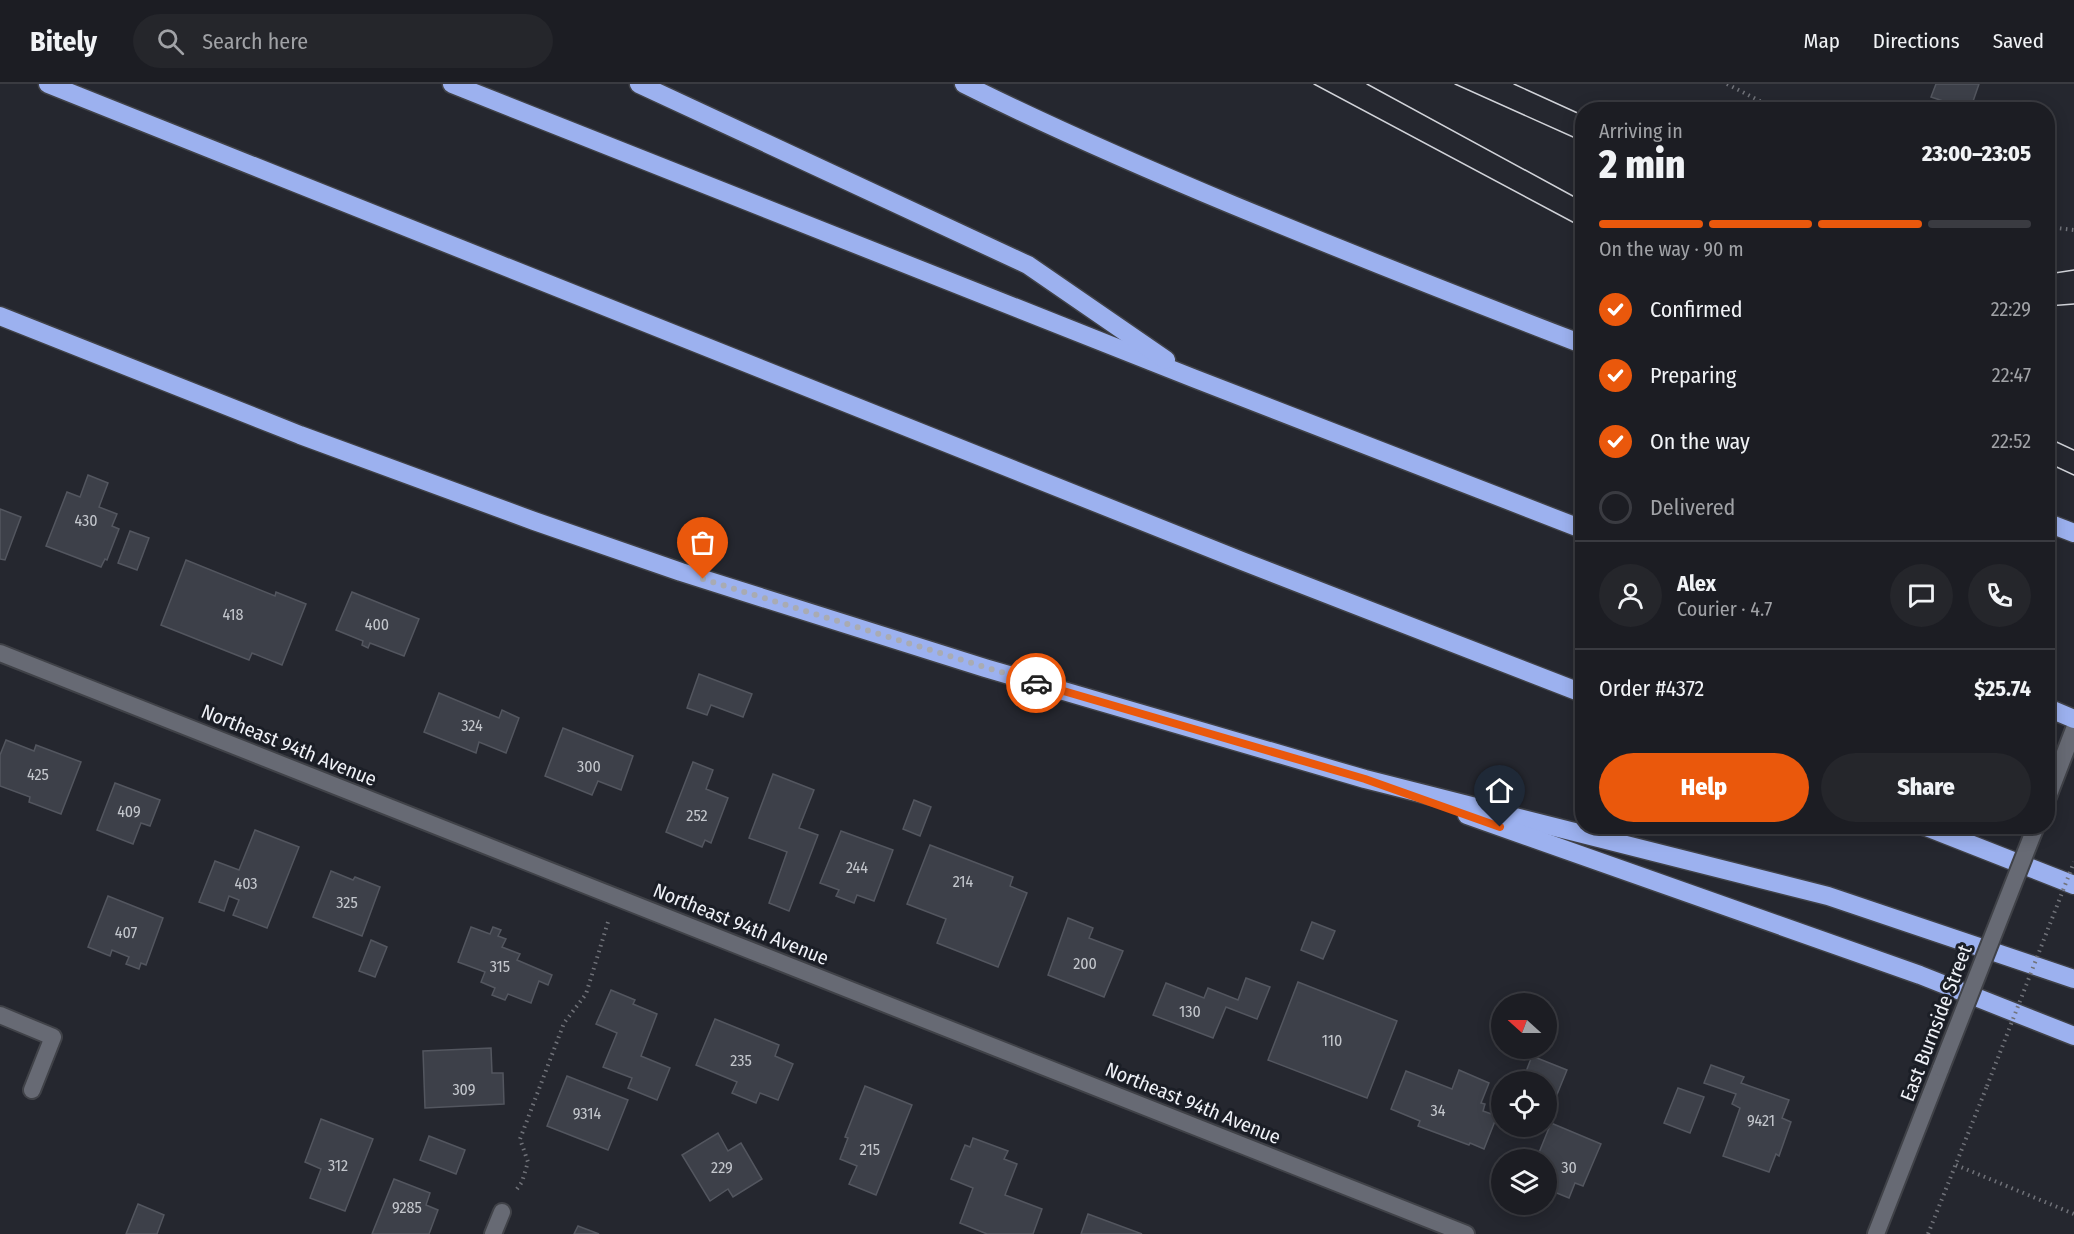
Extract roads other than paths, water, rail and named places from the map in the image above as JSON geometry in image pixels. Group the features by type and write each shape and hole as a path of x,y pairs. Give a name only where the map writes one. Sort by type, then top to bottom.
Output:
{"highway":[{"path":"48,84 1220,552 1575,690"},
{"path":"452,84 1193,378 1575,526"},
{"path":"639,84 1028,265 1193,378"},
{"path":"964,84 1033,119 1167,177 1333,246 1575,341"},
{"path":"0,316 300,435 681,572 985,668 1365,779 1575,832"},
{"path":"2055,526 2074,533"},
{"path":"2055,711 2074,719"},
{"path":"1365,779 1920,975 2074,1036"},
{"path":"1583,834 1828,896 2074,979"},
{"path":"1944,834 2074,885"}],"street":[{"name":"Northeast 94th Avenue","path":"0,653 1466,1234"},
{"path":"2055,779 2074,729"},
{"name":"East Burnside Street","path":"1876,1234 2033,834"},
{"path":"0,1015 52,1037 32,1090"},
{"path":"493,1234 502,1212"}],"tram line":[{"path":"1314,84 1575,223"},
{"path":"1367,84 1575,197"},
{"path":"1455,84 1575,138"},
{"path":"1514,84 1575,112"},
{"path":"2055,273 2074,270"},
{"path":"2055,305 2074,304"},
{"path":"2055,441 2074,450"},
{"path":"2055,466 2074,475"}]}
